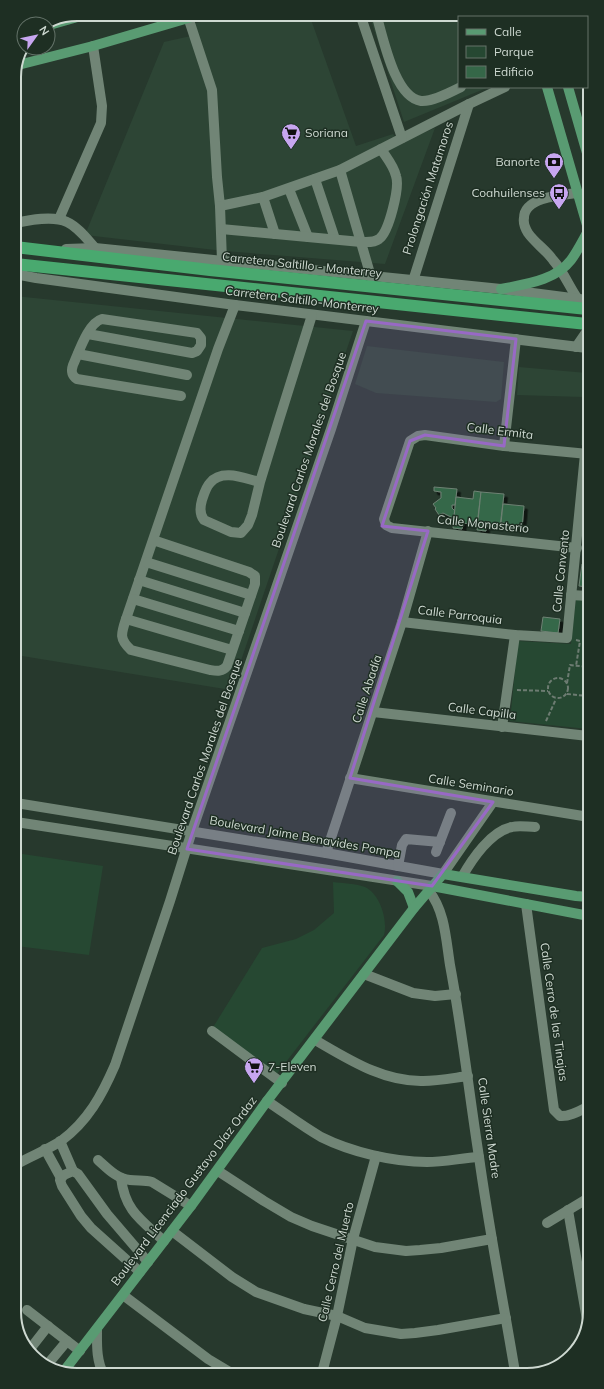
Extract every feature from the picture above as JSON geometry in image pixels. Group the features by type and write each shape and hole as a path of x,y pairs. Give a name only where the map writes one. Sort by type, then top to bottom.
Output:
{"highway":[{"name":"Carretera Saltillo - Monterrey","path":"21,248 210,270 583,309"},
{"path":"21,265 583,324"}],"main road":[{"path":"23,64 93,46 172,21"},
{"path":"547,88 583,211"},
{"path":"568,88 583,139"},
{"path":"501,289 547,277 560,270 571,260 583,240"},
{"name":"Boulevard Jaime Benavides Pompa","path":"443,874 583,896"},
{"name":"Boulevard Licenciado Gustavo Díaz Ordaz","path":"67,1367 191,1206 268,1101 414,908 443,874"},
{"path":"397,881 408,892 414,908"},
{"path":"431,888 583,915"}],"street":[{"path":"190,21 212,90 220,206 222,261"},
{"path":"362,21 402,138"},
{"path":"378,21 396,76 407,94 413,98 425,100 444,95 459,88"},
{"path":"59,219 101,123 102,106 93,46"},
{"path":"220,206 263,197 290,189 340,170 503,88"},
{"name":"Prolongación Matamoros","path":"413,281 469,104"},
{"path":"221,228 361,242 375,241 385,233 397,191 396,175 381,149"},
{"path":"340,170 371,277"},
{"path":"315,179 335,239"},
{"path":"290,189 308,237"},
{"path":"578,193 553,196 539,200 529,206 524,214 523,223 527,232 552,258 582,299"},
{"path":"263,197 275,234"},
{"path":"21,222 34,219 59,219 68,222 76,228 95,248"},
{"path":"47,250 95,248 501,289 582,299"},
{"name":"Carretera Saltillo-Monterrey","path":"21,275 312,315 583,348"},
{"path":"153,540 253,574 255,576 256,581 239,632 226,666 223,670 218,671 131,650 121,635 126,619 218,349 236,305"},
{"path":"260,482 231,475 218,477 210,482 200,508 201,517 204,520 231,532 241,533 248,525 312,315"},
{"path":"88,334 192,353 197,351 201,345 201,339 197,333 102,319 95,322 88,334 71,369 73,376 77,379 181,396"},
{"name":"Boulevard Carlos Morales del Bosque","path":"21,1162 60,1141 78,1127 87,1117 106,1088 116,1065 192,831 331,429 366,321"},
{"path":"576,347 583,337"},
{"path":"504,446 516,339"},
{"path":"201,345 218,349"},
{"path":"78,354 187,375"},
{"name":"Calle Ermita","path":"388,527 384,524 384,519 410,441 418,436 425,435 504,446 583,454"},
{"name":"Calle Convento","path":"567,638 583,485"},
{"name":"Calle Monasterio","path":"388,527 577,548"},
{"name":"Calle Abadía","path":"326,853 402,622 428,532"},
{"path":"146,562 251,595"},
{"path":"140,580 245,613"},
{"path":"571,595 583,596"},
{"path":"133,599 239,632"},
{"path":"126,619 232,650"},
{"name":"Calle Parroquia","path":"402,622 515,635"},
{"path":"502,727 515,635 567,638"},
{"name":"Calle Capilla","path":"373,712 583,735"},
{"name":"Calle Seminario","path":"350,778 583,816"},
{"path":"443,874 493,802"},
{"name":"Boulevard Jaime Benavides Pompa","path":"21,804 326,853 443,874"},
{"path":"436,852 451,813"},
{"path":"21,823 397,881 431,888"},
{"path":"462,877 472,861 485,845 500,832 513,827 535,827"},
{"path":"398,866 402,845 406,839 440,842"},
{"name":"Calle Sierra Madre","path":"431,888 442,919 456,994 479,1157 513,1368"},
{"name":"Calle Cerro de las Tinajas","path":"526,904 552,1087 553,1105 557,1114 560,1116 565,1116 583,1109"},
{"path":"364,974 413,993 435,996 456,994"},
{"path":"212,1031 282,1083"},
{"path":"315,1040 365,1068 396,1078 423,1082 468,1076"},
{"path":"268,1101 322,1137 343,1146 376,1156 399,1160 429,1162 479,1157"},
{"path":"60,1141 73,1171 80,1177 107,1214 148,1262"},
{"path":"45,1150 61,1178 62,1186 84,1220 140,1272"},
{"name":"Calle Cerro del Muerto","path":"323,1368 337,1316 353,1239 376,1156"},
{"path":"98,1160 121,1178 129,1180 146,1180 152,1182 191,1206"},
{"path":"218,1170 291,1217 312,1226 375,1247 406,1251 441,1248 492,1239"},
{"path":"61,1178 73,1171"},
{"path":"121,1178 124,1197 132,1210 138,1218 164,1241"},
{"path":"547,1223 583,1202"},
{"path":"568,1210 583,1271"},
{"path":"172,1231 232,1277 256,1292 304,1309 337,1316 365,1328 401,1334 438,1330 506,1318"},
{"path":"123,1295 208,1359 223,1368"},
{"path":"27,1310 80,1351"},
{"path":"32,1346 48,1326"},
{"path":"97,1329 97,1349 101,1368"},
{"path":"51,1361 67,1341"}],"path":[{"path":"567,638 580,641 576,666"},
{"path":"566,665 583,667"},
{"path":"567,683 562,679 555,678 549,683 548,691 551,696 556,699 563,698 567,694 570,665"},
{"path":"508,689 548,691"},
{"path":"567,694 583,696"},
{"path":"542,731 556,699"}],"highlighted area":[{"path":"366,321 516,339 504,446 425,435 410,441 382,526 428,531 350,778 493,802 432,886 187,849"}],"shaded area":[{"path":"204,21 311,21 356,146 393,134 399,143 435,128 385,264 224,251 85,235 164,42 191,36 192,24"},
{"path":"371,21 458,21 458,88 487,88 404,122"},
{"path":"21,297 353,331 231,690 21,656"},
{"path":"367,346 504,362 501,399 496,402 376,393 355,384"},
{"path":"519,367 583,373 583,397 517,395"},
{"path":"583,397 583,445 581,445"}],"green space":[{"path":"576,599 583,600 583,728 510,721 518,641 571,644"},
{"path":"21,854 103,866 89,955 21,947"},
{"path":"333,882 365,887 375,895 384,915 384,935 276,1075 212,1029 262,948 296,939 314,930 334,913"}],"building":[{"path":"434,487 457,489 455,505 452,505 452,508 455,511 453,518 443,513 439,515 435,509 436,508 433,504 441,498 441,492 434,491"},
{"path":"474,491 481,492 477,525 463,523 462,529 453,528 456,497 473,499"},
{"path":"481,492 504,494 500,527 486,526 486,531 477,530"},
{"path":"503,504 524,506 522,528 506,526 506,523 501,523"},
{"path":"582,564 583,586 579,586"},
{"path":"543,617 560,619 558,633 541,631"}],"place":[{"name":"Soriana","path":"291,150"},
{"name":"Banorte","path":"554,179"},
{"name":"Coahuilenses","path":"559,210"},
{"name":"7-Eleven","path":"254,1084"}]}
